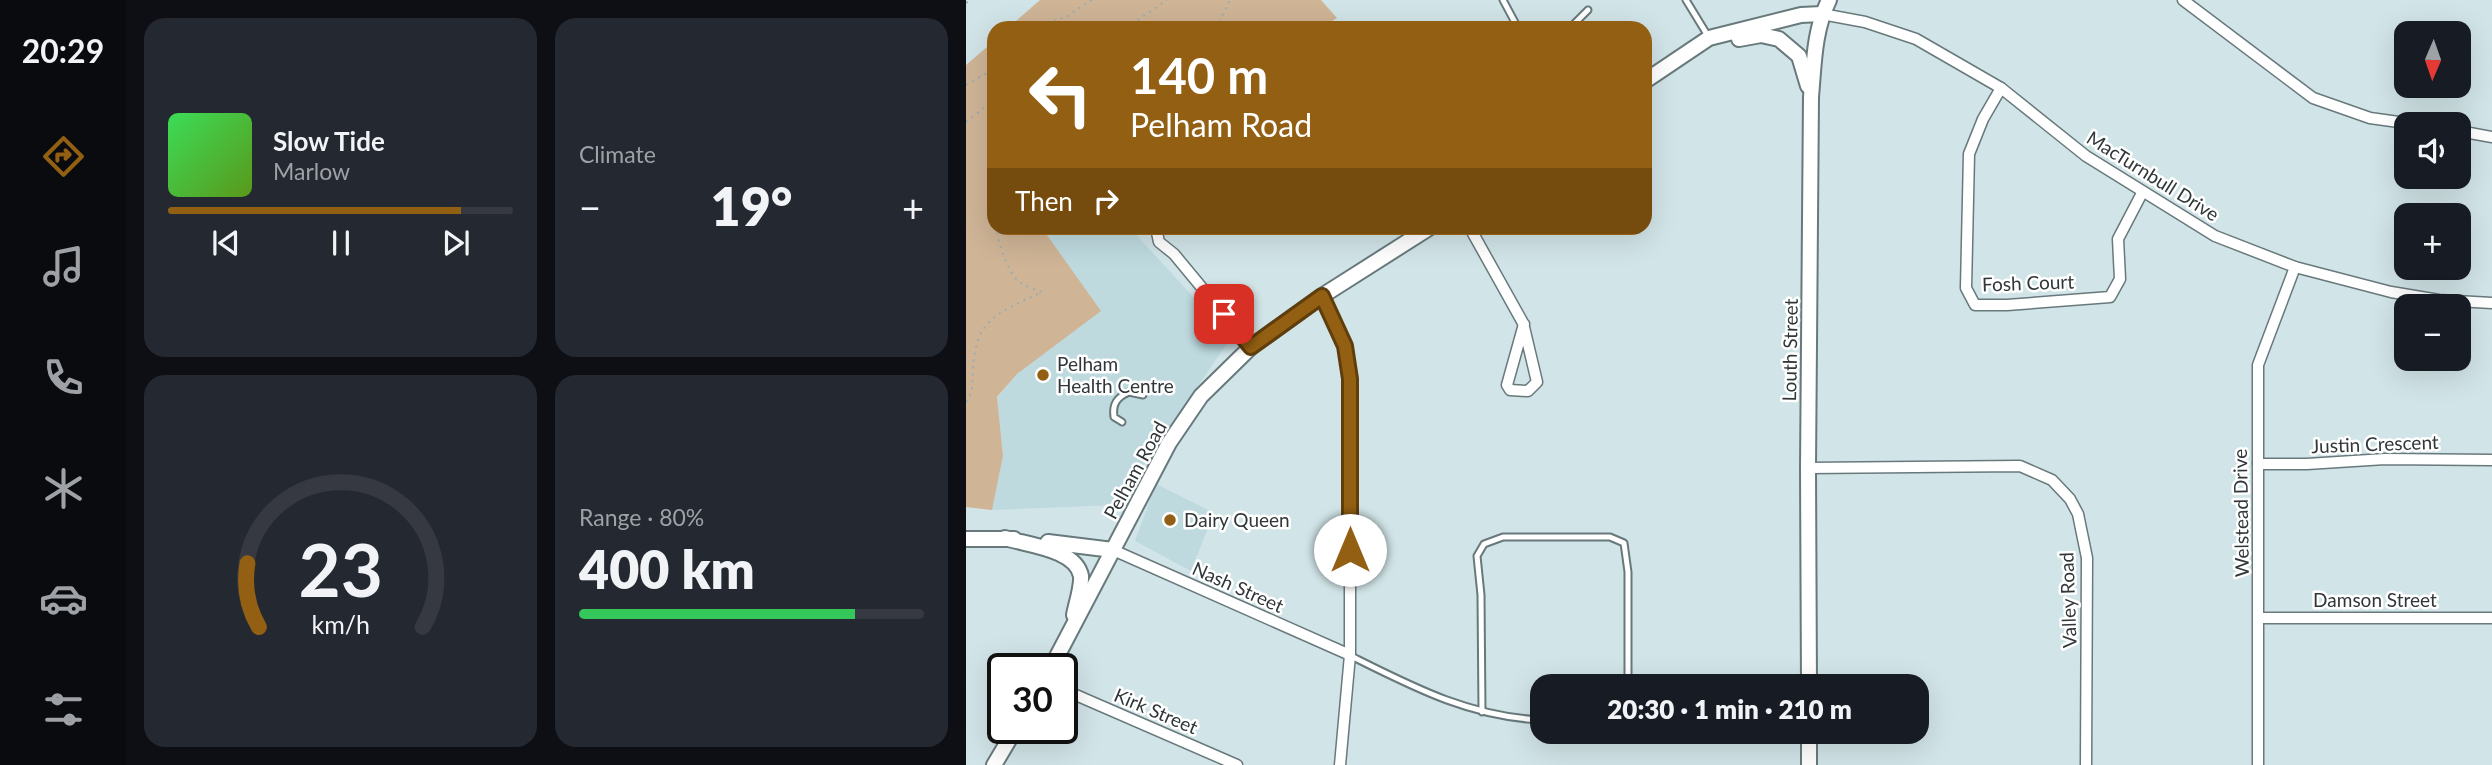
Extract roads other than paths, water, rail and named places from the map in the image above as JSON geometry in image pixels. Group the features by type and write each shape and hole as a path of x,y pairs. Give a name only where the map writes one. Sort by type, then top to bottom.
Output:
{"main road":[{"path":"1652,76 1709,38 1801,15 1822,15 1829,0"},
{"name":"Louth Street","path":"1809,674 1811,97 1815,44 1822,15"},
{"path":"1709,38 1735,40 1761,35 1779,39 1799,57 1811,97"},
{"name":"Pelham Road","path":"1059,653 1169,443 1201,396 1251,347 1322,296 1418,235"},
{"path":"966,539 1005,538 1113,550"},
{"path":"1005,538 1060,552 1072,560 1081,578 1070,633"},
{"path":"994,765 1006,744"},
{"path":"1809,744 1809,765"}],"street":[{"path":"2183,0 2313,98 2370,118 2394,121"},
{"name":"MacTurnbull Drive","path":"1822,15 1865,22 1916,39 2001,88 2086,156 2214,236 2295,267 2391,292 2440,300 2492,303"},
{"name":"Fosh Court","path":"2001,88 1983,119 1969,154 1966,288 1975,305 2110,297 2120,279 2118,239 2142,193"},
{"path":"2471,133 2492,137"},
{"path":"1158,235 1159,242 1174,254 1251,347"},
{"path":"1475,235 1524,324 1537,382 1528,391 1510,390 1507,385 1524,324"},
{"name":"Welstead Drive","path":"2258,765 2258,365 2295,267"},
{"path":"1322,296 1345,346 1350,379 1350,655 1340,765"},
{"name":"Justin Crescent","path":"2258,464 2385,459 2492,460"},
{"name":"Valley Road","path":"1808,468 2020,466 2052,480 2070,499 2078,514 2087,558 2086,765"},
{"name":"Nash Street","path":"1113,550 1350,655"},
{"name":"Damson Street","path":"2259,618 2492,618"},
{"name":"Kirk Street","path":"1078,696 1237,765"}],"lane":[{"path":"1503,0 1514,21"},
{"path":"1686,0 1692,4 1709,38"},
{"path":"1577,21 1588,10"},
{"path":"1122,422 1114,417 1113,408 1116,401 1129,392 1143,395"},
{"path":"1482,712 1482,628 1478,556 1484,544 1503,537 1610,537 1624,543 1628,572 1628,674"},
{"path":"1350,655 1437,698 1482,712 1530,718"}],"place":[{"name":"Pelham Health Centre","path":"1043,375"},
{"name":"Dairy Queen","path":"1170,520"}]}
